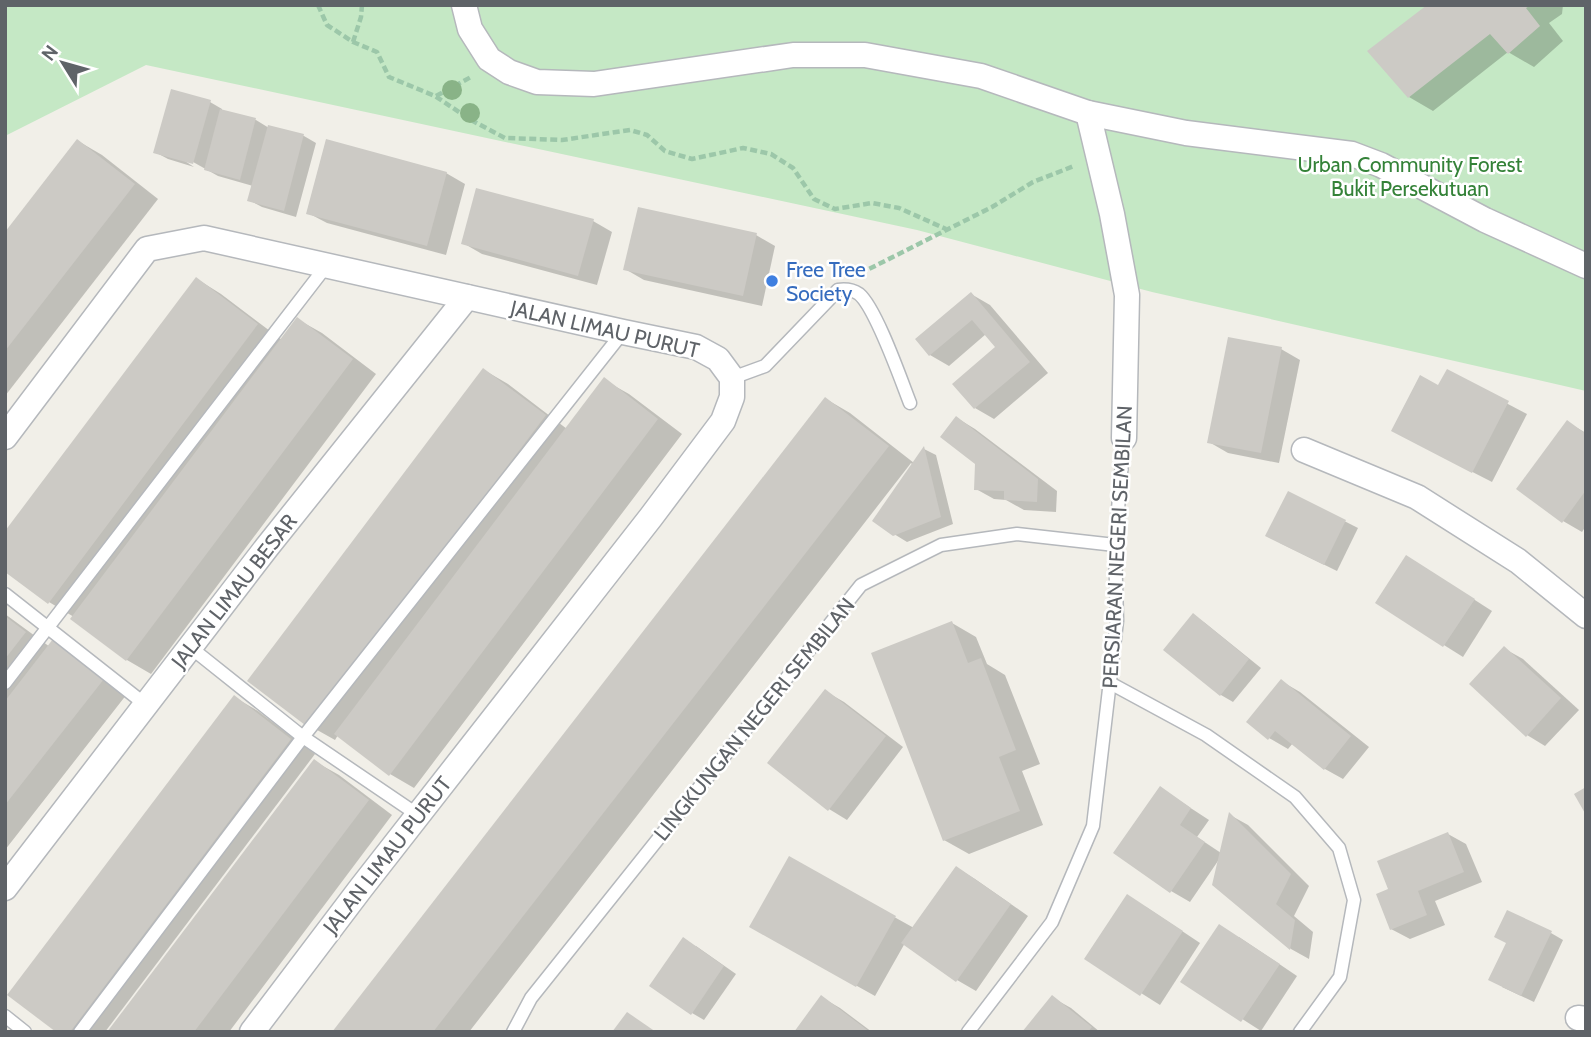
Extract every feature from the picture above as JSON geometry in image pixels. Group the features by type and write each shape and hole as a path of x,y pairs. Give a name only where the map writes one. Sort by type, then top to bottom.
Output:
{"street":[{"path":"464,5 470,29 489,59 509,72 537,82 594,84 793,55 865,55 981,76 1088,113 1186,133 1352,154 1381,165 1485,220 1586,266"},
{"name":"PERSIARAN NEGERI SEMBILAN","path":"1088,113 1112,214 1127,295 1124,438"},
{"name":"JALAN LIMAU PURUT","path":"5,438 147,249 204,238 696,347 718,359 732,378 732,397 723,421 252,1032"},
{"name":"JALAN LIMAU BESAR","path":"5,888 267,547 467,297"},
{"path":"1304,450 1417,497 1518,561 1586,615"}],"lane":[{"path":"5,683 327,265"},
{"path":"732,378 765,366 838,290 847,289 859,294 872,312 910,403"},
{"path":"80,1032 303,737 624,332"},
{"name":"PERSIARAN NEGERI SEMBILAN","path":"968,1032 1052,922 1093,826 1117,621 1115,545 1124,438"},
{"name":"LINGKUNGAN NEGERI SEMBILAN","path":"513,1032 531,998 861,585 940,545 1017,534 1115,545"},
{"path":"5,594 146,705"},
{"path":"190,647 303,737 418,815"},
{"path":"1110,683 1206,735 1295,797 1339,848 1354,900 1340,977 1300,1032"},
{"path":"5,1016 25,1032"}],"path":[{"path":"318,5 327,25 353,43 377,52 389,77 435,96 505,138 562,140 630,130 647,135 666,151 692,159 743,148 771,154 793,168 814,199 835,209 872,203 899,208 946,229"},
{"path":"353,43 362,5"},
{"path":"435,96 472,77 489,59"},
{"path":"847,289 865,271 992,207 1033,182 1097,157"}],"green space":[{"name":"Urban Community Forest Bukit Persekutuan","path":"5,5 1586,5 1586,391 1152,292 917,230 146,65 5,136"}],"building":[{"path":"1427,5 1531,5 1526,8 1540,26 1508,54 1490,34 1408,98 1367,51"},
{"path":"171,89 211,100 193,164 153,153"},
{"path":"220,109 256,118 240,180 204,170"},
{"path":"268,125 304,134 284,211 247,201"},
{"path":"77,139 135,184 5,351 5,232"},
{"path":"326,139 447,172 427,246 306,214"},
{"path":"476,188 594,219 578,276 461,244"},
{"path":"638,207 757,233 743,296 623,270"},
{"path":"196,277 258,324 48,604 5,572 5,531"},
{"path":"971,292 1030,362 974,409 952,384 995,347 972,320 929,356 915,339"},
{"path":"297,317 353,359 126,661 70,619"},
{"path":"1228,337 1282,347 1261,453 1207,443"},
{"path":"483,368 546,415 309,728 247,681"},
{"path":"1447,369 1509,401 1472,473 1391,431 1420,375 1438,385"},
{"path":"604,377 658,419 389,776 334,734"},
{"path":"825,397 889,446 433,1032 332,1032"},
{"path":"956,416 1038,479 1037,502 1004,500 1004,491 974,490 975,464 940,437"},
{"path":"1567,420 1586,434 1586,490 1562,523 1516,489"},
{"path":"924,446 941,517 893,536 872,521"},
{"path":"1288,491 1346,520 1324,565 1265,536"},
{"path":"1406,555 1475,599 1443,647 1375,603"},
{"path":"1193,613 1249,659 1220,696 1163,650"},
{"path":"5,616 26,632 5,659"},
{"path":"952,621 968,663 981,658 1016,750 999,757 1020,811 943,841 871,653"},
{"path":"53,639 104,679 5,805 5,701"},
{"path":"1504,646 1561,698 1526,737 1469,684"},
{"path":"1281,679 1351,736 1324,770 1275,731 1268,740 1246,722"},
{"path":"825,689 886,736 828,811 767,763"},
{"path":"234,695 291,739 70,1032 56,1032 7,995"},
{"path":"314,759 369,800 194,1032 107,1032"},
{"path":"1160,786 1191,808 1180,825 1205,842 1170,893 1113,853"},
{"path":"1586,787 1586,815 1574,794"},
{"path":"1229,812 1291,874 1276,904 1295,920 1290,950 1212,885"},
{"path":"1448,832 1464,872 1418,891 1427,915 1390,930 1376,894 1388,889 1377,861"},
{"path":"789,856 896,916 856,987 749,927"},
{"path":"956,866 1011,904 956,982 901,943"},
{"path":"1127,894 1183,931 1140,996 1084,959"},
{"path":"1507,910 1552,931 1521,996 1488,980 1506,943 1494,937"},
{"path":"1219,924 1280,964 1241,1022 1180,982"},
{"path":"683,937 724,966 691,1015 649,986"},
{"path":"821,995 870,1032 794,1032"},
{"path":"1052,995 1092,1027 1088,1032 1022,1032"},
{"path":"627,1012 656,1032 612,1032"}],"place":[{"name":"Free Tree Society","path":"772,281"}]}
